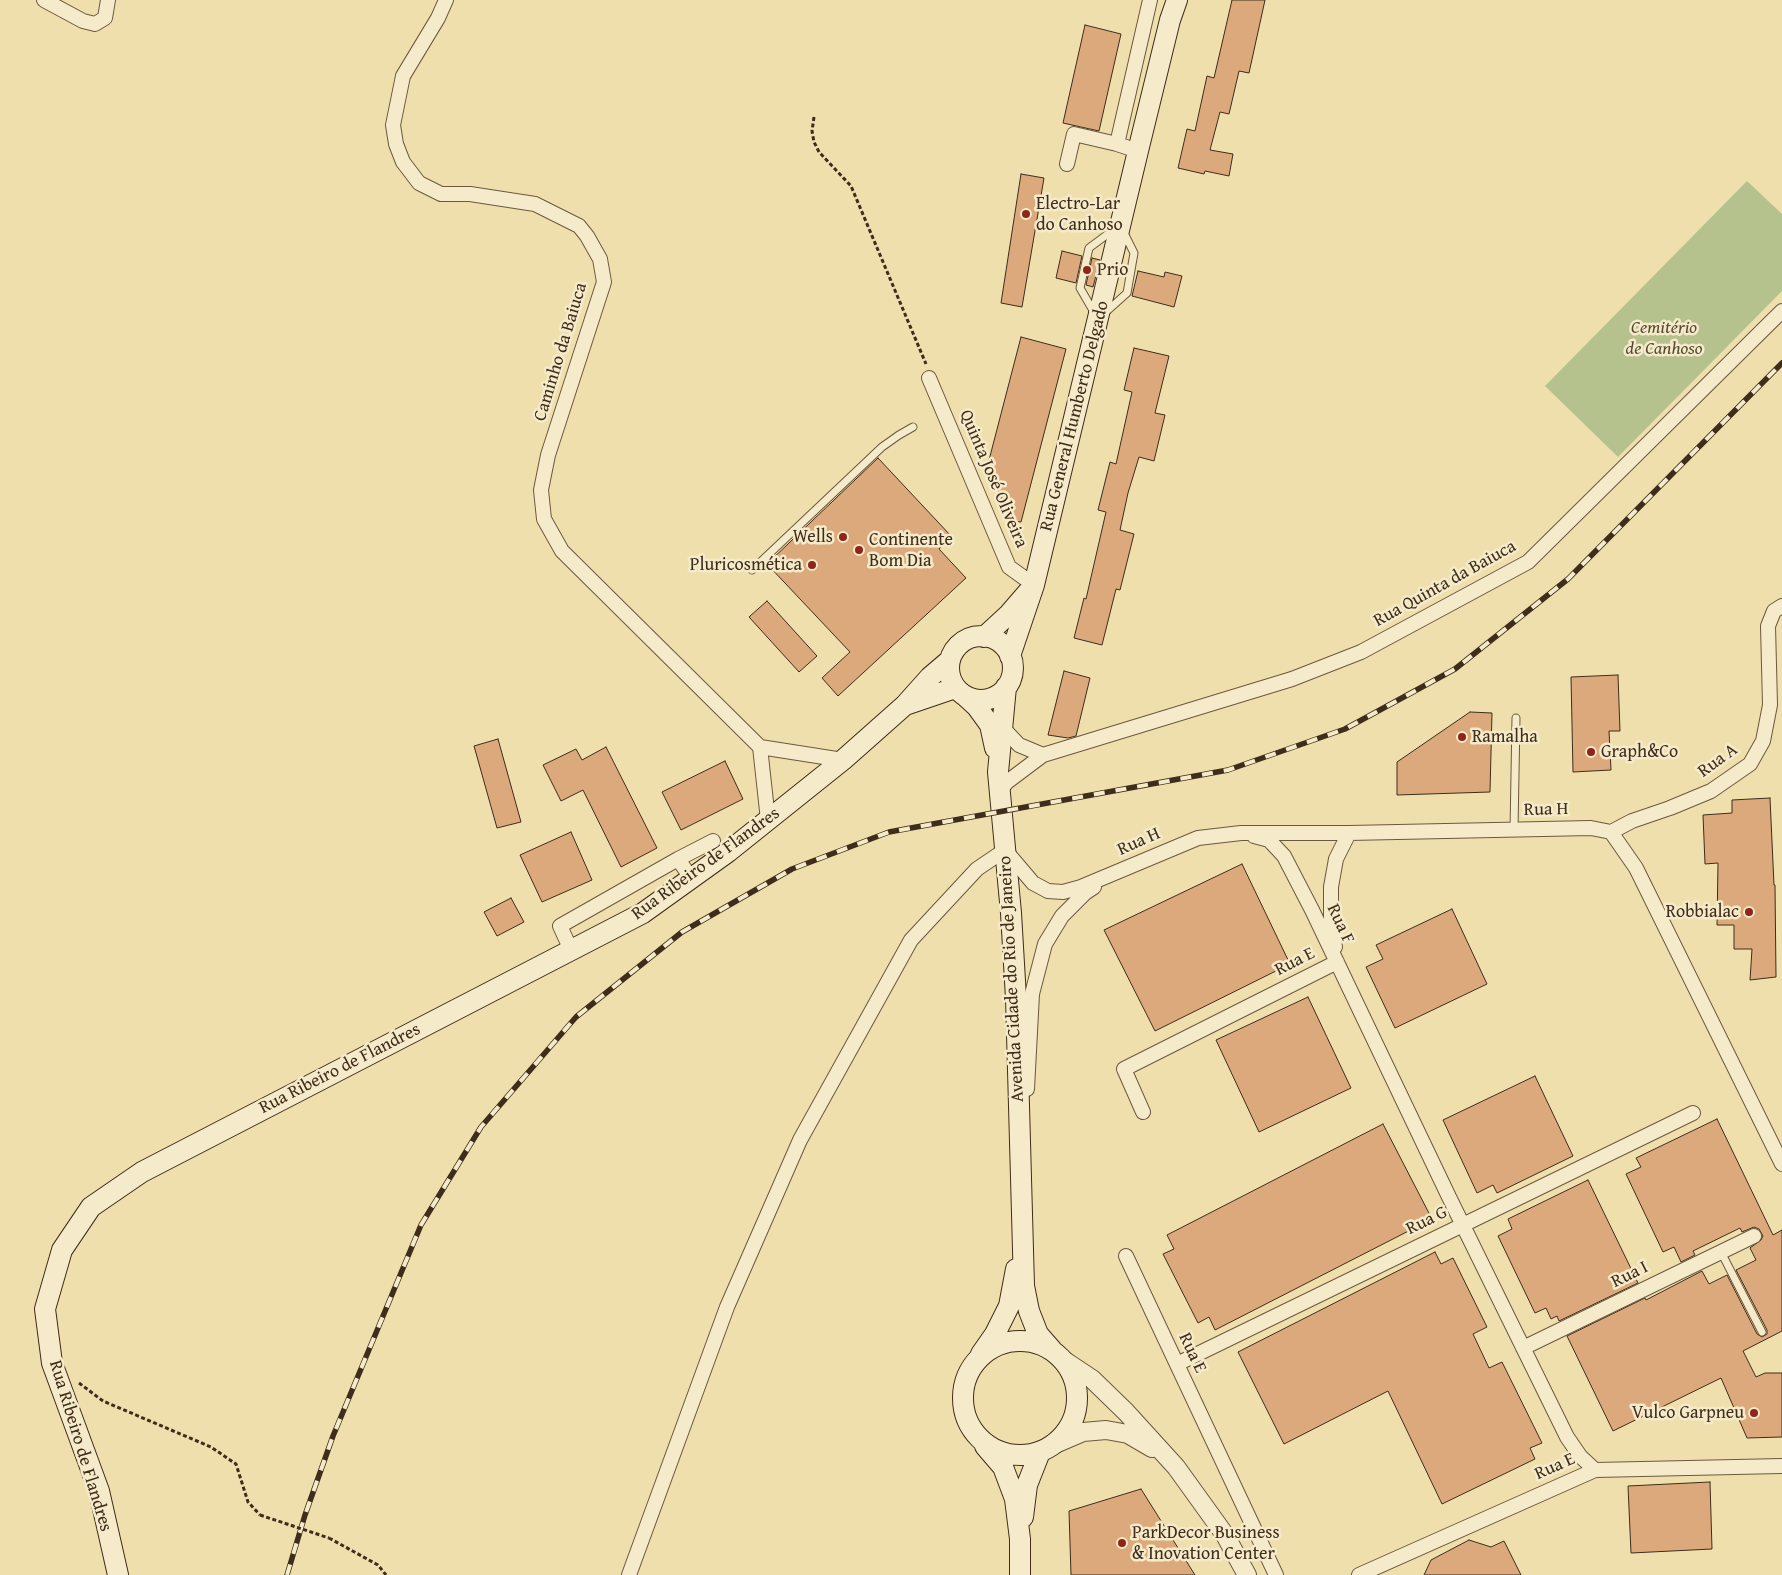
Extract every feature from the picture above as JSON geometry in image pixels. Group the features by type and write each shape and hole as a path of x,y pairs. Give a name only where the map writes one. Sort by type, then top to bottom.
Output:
{"main road":[{"name":"Rua General Humberto Delgado","path":"1010,656 1034,585 1170,20 1177,0"},
{"name":"Rua Ribeiro de Flandres","path":"118,1575 99,1492 52,1364 45,1309 62,1250 91,1207 142,1172 643,913 768,820 843,760 904,705 930,677 950,660 954,652 966,640 984,637 1009,614 1034,585"},
{"path":"959,691 971,698 981,700 991,698 999,694 1006,687 1011,677 1010,656 1000,643 984,637"},
{"path":"950,660 949,670 951,679 959,691 977,707 990,725 998,760"},
{"path":"998,760 1006,687"},
{"name":"Rua Ribeiro de Flandres","path":"904,705 959,691"},
{"name":"Avenida Cidade do Rio de Janeiro","path":"998,760 1016,998 1024,1286 1027,1303 1038,1334 1057,1355"},
{"name":"Avenida Cidade do Rio de Janeiro","path":"979,1357 995,1334 1009,1306 1016,1269 1022,1199"},
{"path":"1020,1539 1027,1485 1047,1448 1068,1430 1076,1412 1077,1393 1073,1375 1057,1355 1034,1342 1014,1341 995,1346 979,1357 968,1373 962,1391 963,1411 970,1428 1003,1467 1015,1499 1020,1539 1020,1575"},
{"path":"983,1443 1000,1453 1020,1456 1047,1448"}],"street":[{"path":"44,0 83,21 95,24 105,18 108,0"},
{"name":"Caminho da Baiuca","path":"446,0 438,18 403,76 393,125 396,144 403,162 419,183 441,194 470,194 535,204 579,226 600,259 604,282 548,455 541,490 544,519 562,551 760,747"},
{"path":"1117,144 1150,0"},
{"path":"1068,164 1074,134 1138,151"},
{"name":"Rua Quinta da Baiuca","path":"999,792 1007,782 1043,754 1292,678 1361,652 1528,562 1782,311"},
{"name":"Quinta José Oliveira","path":"929,378 1009,567 1034,585"},
{"name":"Rua A","path":"1611,832 1632,821 1711,791 1750,764 1763,741 1770,705 1768,626 1774,611 1782,606"},
{"path":"1002,727 1020,745 1043,754"},
{"path":"768,820 760,747 843,760"},
{"name":"Rua H","path":"1005,850 1033,882 1048,891 1063,892 1116,873 1166,850 1198,838 1240,833 1349,833 1591,828 1611,832"},
{"path":"1611,832 1636,868 1782,1164"},
{"name":"Rua F","path":"1240,833 1270,840 1284,856 1337,962"},
{"name":"Rua F","path":"1337,962 1331,923 1331,887 1336,859 1349,833"},
{"path":"571,950 560,926 678,858 713,841"},
{"path":"628,1575 727,1307 800,1140 911,940 977,869 1005,850"},
{"path":"678,858 692,878"},
{"name":"Rua H","path":"1022,1199 1032,994 1038,966 1045,944 1062,916 1085,893 1116,873"},
{"path":"1337,962 1566,1437 1580,1456 1595,1470"},
{"name":"Rua E","path":"1143,1112 1124,1069 1337,962"},
{"name":"Rua G","path":"1177,1364 1693,1112"},
{"name":"Rua I","path":"1523,1348 1754,1236"},
{"name":"Rua E","path":"1126,1256 1276,1575"},
{"path":"1057,1355 1092,1379 1126,1412 1176,1467 1225,1535 1247,1575"},
{"path":"1047,1448 1083,1432 1106,1430 1128,1434 1151,1447 1176,1467"},
{"name":"Rua E","path":"1360,1575 1595,1470 1782,1466"},
{"path":"1225,1535 1241,1575"}],"lane":[{"path":"752,570 882,448 899,435 913,428"},
{"path":"1514,830 1516,718"},
{"path":"1721,1252 1762,1332"}],"path":[{"path":"814,117 812,131 814,142 819,152 851,186 925,362 929,378"},
{"path":"52,1364 102,1401 211,1447 236,1464 248,1502 260,1515 329,1538 378,1565 386,1575"}],"green space":[{"name":"Cemitério de Canhoso","path":"1747,181 1782,214 1782,291 1618,457 1545,386"}],"building":[{"path":"1232,0 1265,0 1249,73 1239,71 1229,114 1220,112 1210,150 1233,154 1229,176 1205,171 1204,174 1178,168 1187,129 1195,131 1207,76 1214,78"},
{"path":"1085,25 1121,34 1099,131 1063,123"},
{"name":"Electro-Lar do Canhoso","path":"1021,174 1044,178 1022,307 1001,303"},
{"path":"1062,251 1082,256 1076,283 1056,278"},
{"path":"1092,258 1100,260 1093,287 1086,285"},
{"path":"1138,271 1164,277 1165,272 1182,276 1174,307 1132,296"},
{"path":"1021,337 1066,349 1021,522 1010,521 988,464"},
{"path":"1134,348 1169,356 1155,413 1165,415 1154,461 1139,457 1128,493 1120,530 1134,534 1120,590 1116,589 1102,645 1074,638 1084,598 1086,599 1106,512 1098,510 1110,462 1116,464 1132,392 1124,390"},
{"name":"Continente Bom Dia","path":"878,458 952,537 939,549 966,578 838,696 822,678 850,652 767,564"},
{"path":"767,601 817,656 799,672 749,617"},
{"path":"1064,671 1090,678 1076,736 1068,738 1048,735"},
{"path":"1618,675 1620,731 1609,731 1611,770 1573,772 1571,677"},
{"name":"Ramalha","path":"1470,712 1492,713 1490,792 1397,795 1397,762"},
{"path":"498,739 521,822 497,828 474,746"},
{"path":"606,747 657,848 621,867 583,790 561,801 543,765 576,749 582,760"},
{"path":"725,761 743,799 681,830 662,792"},
{"path":"1770,798 1775,885 1776,977 1750,980 1752,949 1734,949 1734,925 1717,925 1718,863 1705,864 1703,815 1732,813 1732,800"},
{"path":"571,832 592,880 542,902 520,855"},
{"path":"1242,864 1290,964 1155,1031 1104,930"},
{"path":"511,898 524,922 497,936 484,912"},
{"path":"1452,909 1487,984 1395,1028 1366,967 1383,959 1376,945"},
{"path":"1308,997 1351,1088 1259,1132 1216,1040"},
{"path":"1535,1076 1573,1156 1497,1193 1493,1185 1477,1193 1443,1120"},
{"path":"1717,1119 1773,1235 1782,1230 1782,1331 1743,1351 1756,1377 1765,1373 1782,1373 1782,1437 1747,1438 1721,1378 1613,1431 1567,1336 1645,1298 1646,1300 1702,1271 1709,1284 1727,1275 1757,1334 1762,1337 1767,1334 1767,1330 1736,1270 1756,1260 1750,1248 1761,1240 1763,1236 1759,1229 1754,1227 1742,1232 1740,1228 1693,1251 1695,1255 1681,1262 1674,1247 1663,1252 1626,1174 1641,1167 1636,1158"},
{"path":"1383,1124 1432,1219 1215,1330 1209,1317 1198,1323 1163,1254 1174,1249 1167,1235"},
{"path":"1588,1180 1638,1283 1559,1321 1557,1316 1551,1319 1546,1308 1535,1313 1498,1236 1512,1229 1508,1219"},
{"path":"1435,1252 1441,1264 1453,1258 1487,1327 1473,1334 1489,1368 1502,1362 1542,1443 1530,1448 1535,1459 1442,1504 1388,1391 1284,1444 1238,1352"},
{"path":"1710,1482 1712,1549 1631,1553 1628,1486"},
{"name":"ParkDecor Business & Inovation Center","path":"1141,1489 1195,1575 1071,1575 1069,1511"},
{"path":"1469,1540 1491,1547 1504,1541 1521,1575 1424,1575 1431,1560"}],"railway":[{"path":"287,1575 305,1515 333,1436 421,1225 481,1127 576,1017 682,932 792,869 889,832 1228,770 1345,729 1455,669 1568,579 1782,363"}],"place":[{"name":"Electro-Lar do Canhoso","path":"1026,214"},
{"name":"Prio","path":"1087,270"},
{"name":"Wells","path":"843,537"},
{"name":"Continente Bom Dia","path":"859,550"},
{"name":"Pluricosmética","path":"812,565"},
{"name":"Ramalha","path":"1462,737"},
{"name":"Graph&Co","path":"1591,752"},
{"name":"Robbialac","path":"1749,912"},
{"name":"Vulco Garpneu","path":"1754,1413"},
{"name":"ParkDecor Business & Inovation Center","path":"1122,1543"}]}
